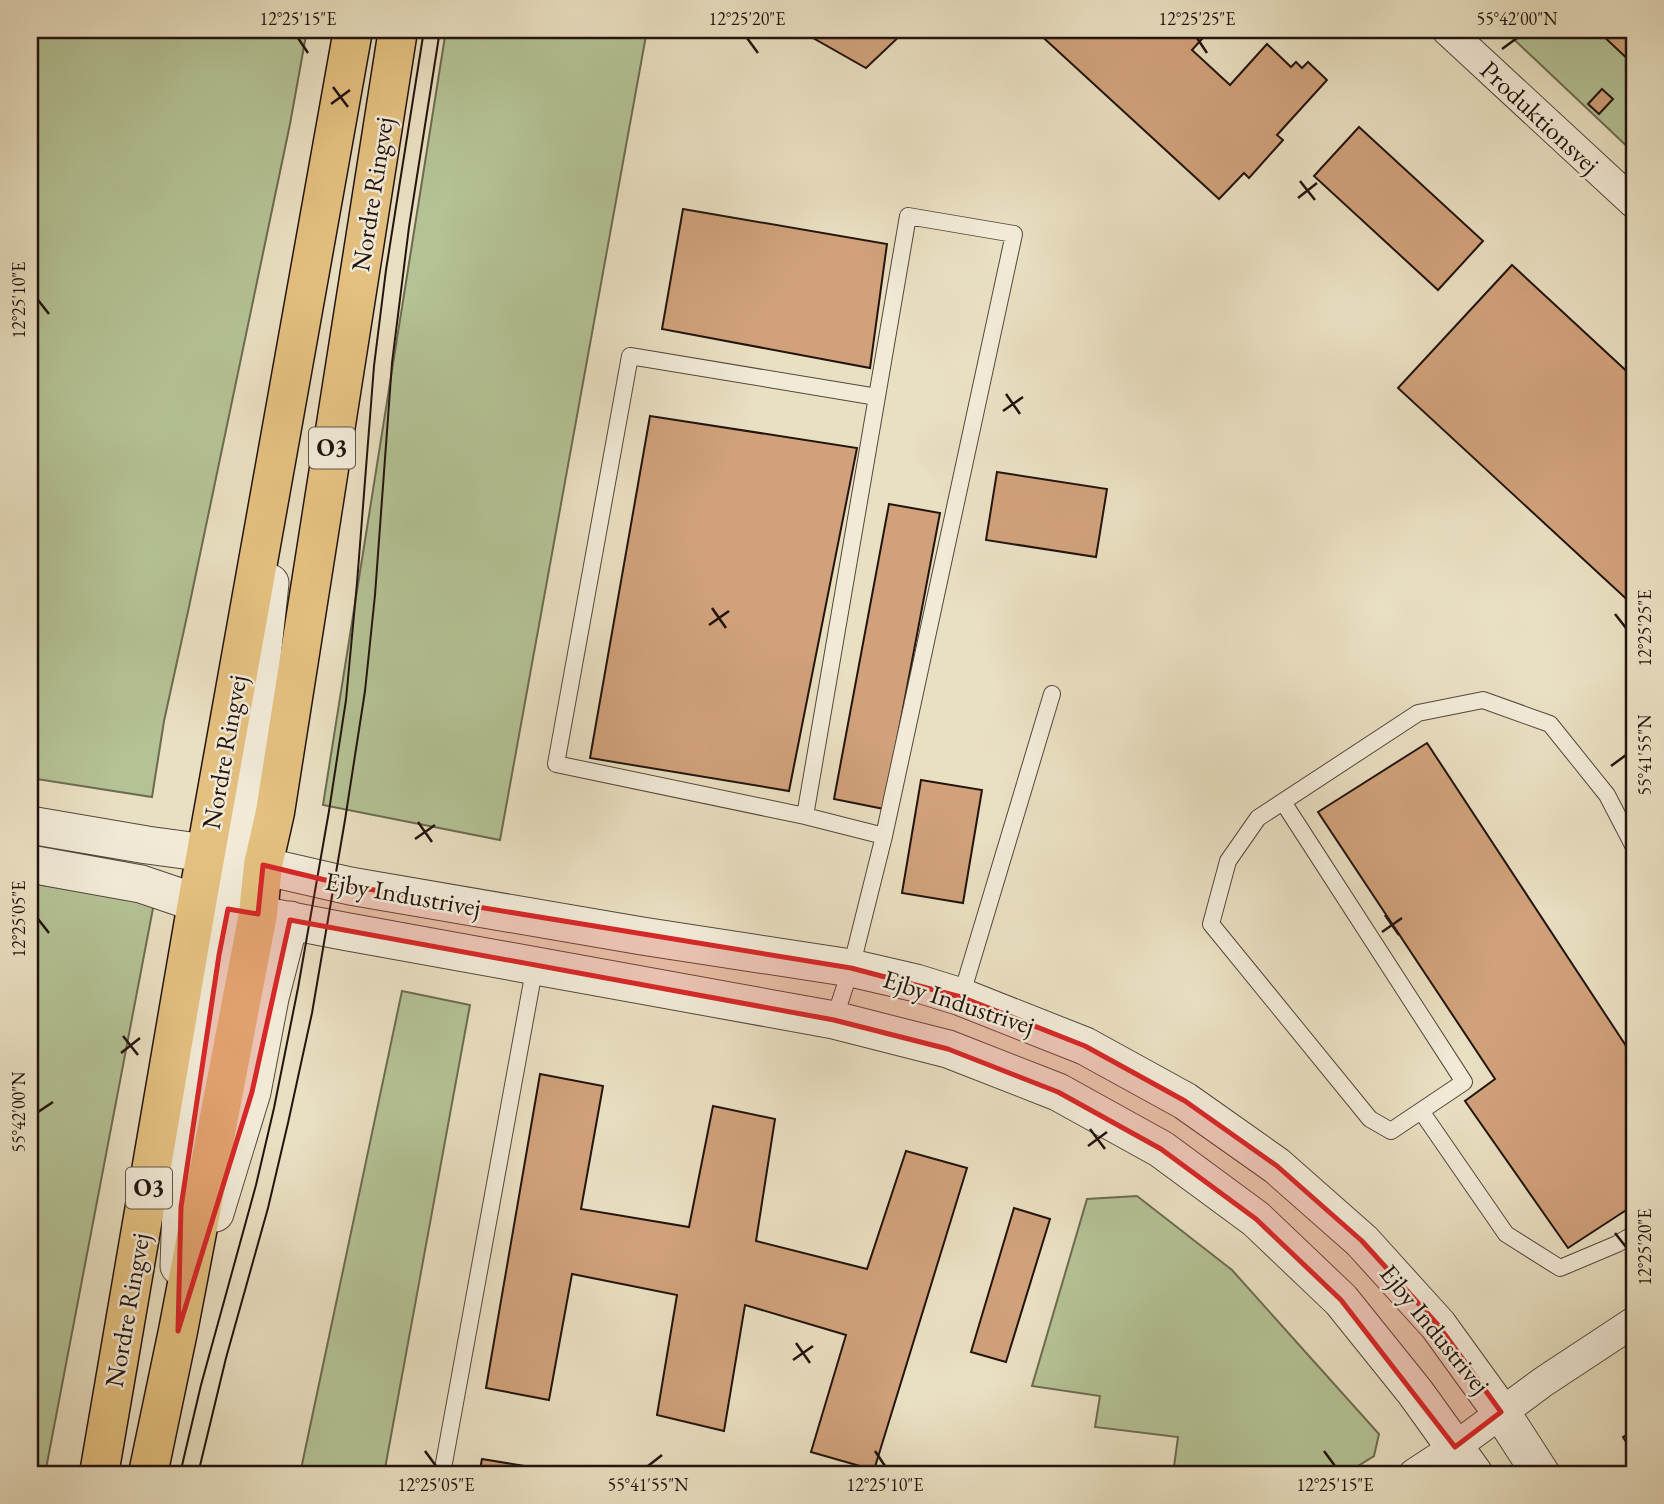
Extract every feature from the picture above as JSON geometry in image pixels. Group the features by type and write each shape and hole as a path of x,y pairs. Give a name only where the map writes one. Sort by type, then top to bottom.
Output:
{"main road":[{"name":"Nordre Ringvej","path":"148,1474 178,1331 243,911 237,860 277,457 353,30"},
{"name":"Nordre Ringvej","path":"99,1474 243,911 237,860 277,799 398,30"}],"street":[{"name":"Produktionsvej","path":"1447,30 1634,203"},
{"name":"Ejby Industrivej","path":"30,825 237,860 350,886 642,936 851,968 961,997 1086,1046 1185,1101 1277,1166 1362,1241 1437,1325 1501,1412 1541,1474"},
{"name":"Ejby Industrivej","path":"30,864 141,884 243,911 343,932 834,1020 948,1049 1058,1092 1161,1149 1256,1219 1341,1300 1415,1392 1464,1460"},
{"path":"1414,1474 1464,1460 1501,1412 1634,1322"}],"lane":[{"path":"805,816 908,216 1014,234 884,836 851,968 834,1020"},
{"path":"877,397 630,356 556,764 805,816 884,836"},
{"path":"961,997 1052,694"},
{"path":"1283,802 1465,1082 1391,1131 1370,1119 1211,924 1228,862 1258,818 1418,713 1483,700 1550,724 1607,795 1634,847"},
{"path":"442,1474 535,965"},
{"path":"1421,1111 1506,1234 1560,1268 1634,1234"}],"highlighted area":[{"path":"263,865 350,886 851,968 961,997 1085,1046 1185,1101 1277,1166 1362,1241 1438,1325 1501,1412 1455,1447 1341,1300 1256,1219 1161,1149 1058,1092 948,1049 834,1020 290,920 252,1092 178,1331 181,1207 219,955 228,909 258,914"}],"green space":[{"path":"30,30 307,30 290,124 164,721 152,797 30,778"},
{"path":"446,30 647,30 500,840 323,805"},
{"path":"1504,30 1634,30 1634,153"},
{"path":"30,883 154,903 45,1474 30,1474"},
{"path":"402,991 470,1005 384,1474 300,1474"},
{"path":"1137,1196 1232,1270 1379,1434 1374,1456 1345,1474 1173,1474 1178,1437 1095,1427 1100,1396 1032,1386 1087,1199"}],"building":[{"path":"799,30 906,30 866,68"},
{"path":"1035,30 1210,30 1192,50 1230,85 1267,44 1291,67 1296,62 1302,68 1308,62 1327,80 1277,135 1283,140 1249,178 1244,173 1219,199"},
{"path":"1603,30 1634,30 1633,64 1600,33"},
{"path":"1602,89 1613,99 1599,114 1588,104"},
{"path":"1359,127 1483,241 1438,290 1314,176"},
{"path":"683,209 887,244 870,368 662,329"},
{"path":"1512,265 1634,378 1634,606 1398,388"},
{"path":"650,416 857,448 789,791 590,758"},
{"path":"997,472 1107,489 1096,557 986,540"},
{"path":"889,504 940,513 884,809 834,799"},
{"path":"1427,743 1634,1058 1634,1205 1568,1248 1465,1101 1495,1079 1318,812"},
{"path":"921,780 982,790 963,903 902,893"},
{"path":"540,1074 603,1086 581,1209 689,1227 713,1106 775,1119 756,1241 867,1269 906,1151 967,1168 874,1470 811,1452 846,1335 745,1305 724,1431 657,1415 677,1295 572,1274 549,1400 486,1388"},
{"path":"1014,1208 1050,1219 1006,1362 971,1352"},
{"path":"1634,1430 1634,1455 1623,1437"},
{"path":"482,1459 573,1474 479,1474"}],"tram line":[{"path":"180,1474 274,1108 329,811 346,700 374,366 386,270 424,30"},
{"path":"198,1474 288,1123 312,1013 345,820 365,691 375,595 392,363 409,227 440,30"}]}
